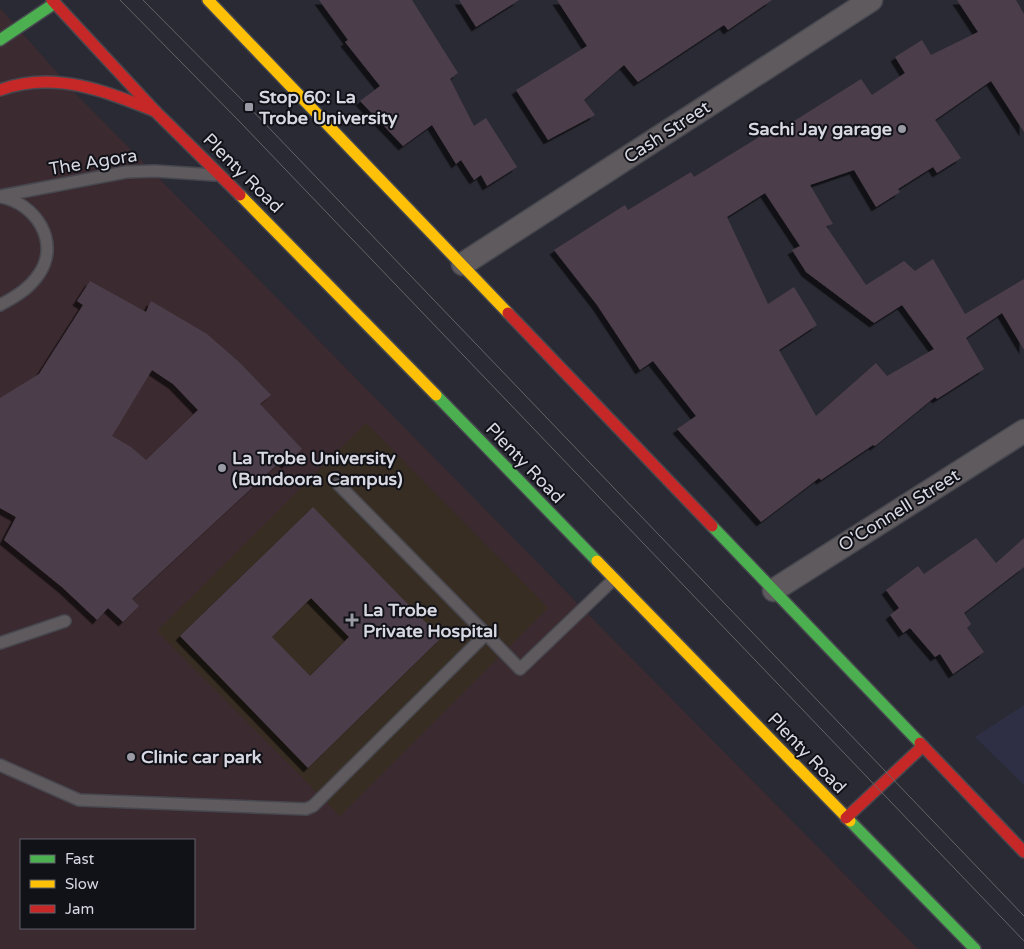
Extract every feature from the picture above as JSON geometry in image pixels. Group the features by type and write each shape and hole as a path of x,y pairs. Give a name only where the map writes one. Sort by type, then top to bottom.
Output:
{"main road":[{"path":"208,0 1024,852"},
{"path":"0,40 56,1"},
{"name":"Plenty Road","path":"56,1 155,111 221,175 974,949"},
{"path":"0,90 8,86 42,80 110,93 155,111"},
{"path":"846,818 923,746"}],"street":[{"name":"Cash Street","path":"462,264 871,0"},
{"name":"O'Connell Street","path":"774,590 1024,431"}],"lane":[{"name":"The Agora","path":"0,196 126,172 154,171 221,175"},
{"name":"The Agora","path":"0,196 22,206 35,216 45,232 47,246 45,262 36,279 21,293 0,306"},
{"path":"338,484 520,669 613,580"},
{"path":"0,643 65,621"},
{"path":"0,765 79,800 306,808 312,806 486,634"}],"shaded area":[{"name":"La Trobe University (Bundoora Campus)","path":"0,8 77,95 918,949 0,949"},
{"name":"La Trobe Private Hospital","path":"366,423 548,608 340,816 157,631"},
{"path":"1024,705 1024,785 975,737"}],"building":[{"path":"319,0 412,0 458,73 450,79 474,126 486,118 517,167 487,186 481,175 474,180 461,160 456,164 432,125 403,146 360,101 380,86 345,42 348,40"},
{"path":"459,0 519,0 476,27"},
{"path":"557,0 772,0 728,30 724,25 638,82 624,65 584,100 595,115 548,140 516,90 587,46"},
{"path":"957,0 1016,0 1024,14 1024,132 991,81 935,120 961,158 937,173 933,167 898,189 900,192 876,207 854,170 810,185 833,224 826,226 866,285 904,261 915,271 933,259 965,314 1024,279 1024,350 1002,313 966,338 984,369 937,399 935,397 875,446 873,445 821,480 819,478 761,522 677,429 696,416 653,361 640,370 597,305 554,250 625,205 628,210 691,172 694,177 772,129 775,133 861,79 872,95 905,73 895,57 922,40 931,55 978,32","holes":["765,193 800,246 792,250 806,272 874,323 902,305 934,349 887,376 876,363 816,416 779,350 817,325 794,287 768,304 727,217"]},
{"path":"90,281 146,312 151,301 207,334 239,362 271,395 260,404 302,449 286,464 282,460 132,599 139,606 123,622 108,608 97,620 63,588 4,540 16,517 0,508 0,398 39,374 83,305 77,301","holes":["152,370 173,384 198,410 146,460 131,447 112,436"]},
{"name":"La Trobe Private Hospital","path":"313,507 441,638 308,768 180,636","holes":["311,598 349,637 310,676 272,637"]},
{"path":"976,538 996,563 1024,538 1024,567 964,613 971,624 967,628 984,652 953,674 940,654 935,657 910,628 903,633 890,615 899,608 886,590 918,566 924,574"}],"tram line":[{"path":"120,0 240,122 1024,941"},
{"path":"143,0 249,107 1024,916"}],"traffic: fast":[{"path":"0,40 55,3"},
{"path":"436,395 597,561"},
{"path":"712,526 920,743"},
{"path":"850,821 975,949"}],"traffic: slow":[{"path":"208,0 508,313"},
{"path":"240,195 436,395"},
{"path":"597,561 850,821"}],"traffic: jam":[{"path":"52,0 155,111 240,195"},
{"path":"0,90 20,84 40,82 79,85 117,96 155,111"},
{"path":"508,313 712,526"},
{"path":"920,743 1024,852"},
{"path":"846,818 923,746"}],"place":[{"name":"Stop 60: La Trobe University","path":"249,107"},
{"name":"Sachi Jay garage","path":"902,129"},
{"name":"La Trobe University (Bundoora Campus)","path":"222,468"},
{"name":"La Trobe Private Hospital","path":"352,620"},
{"name":"Clinic car park","path":"131,757"}]}
